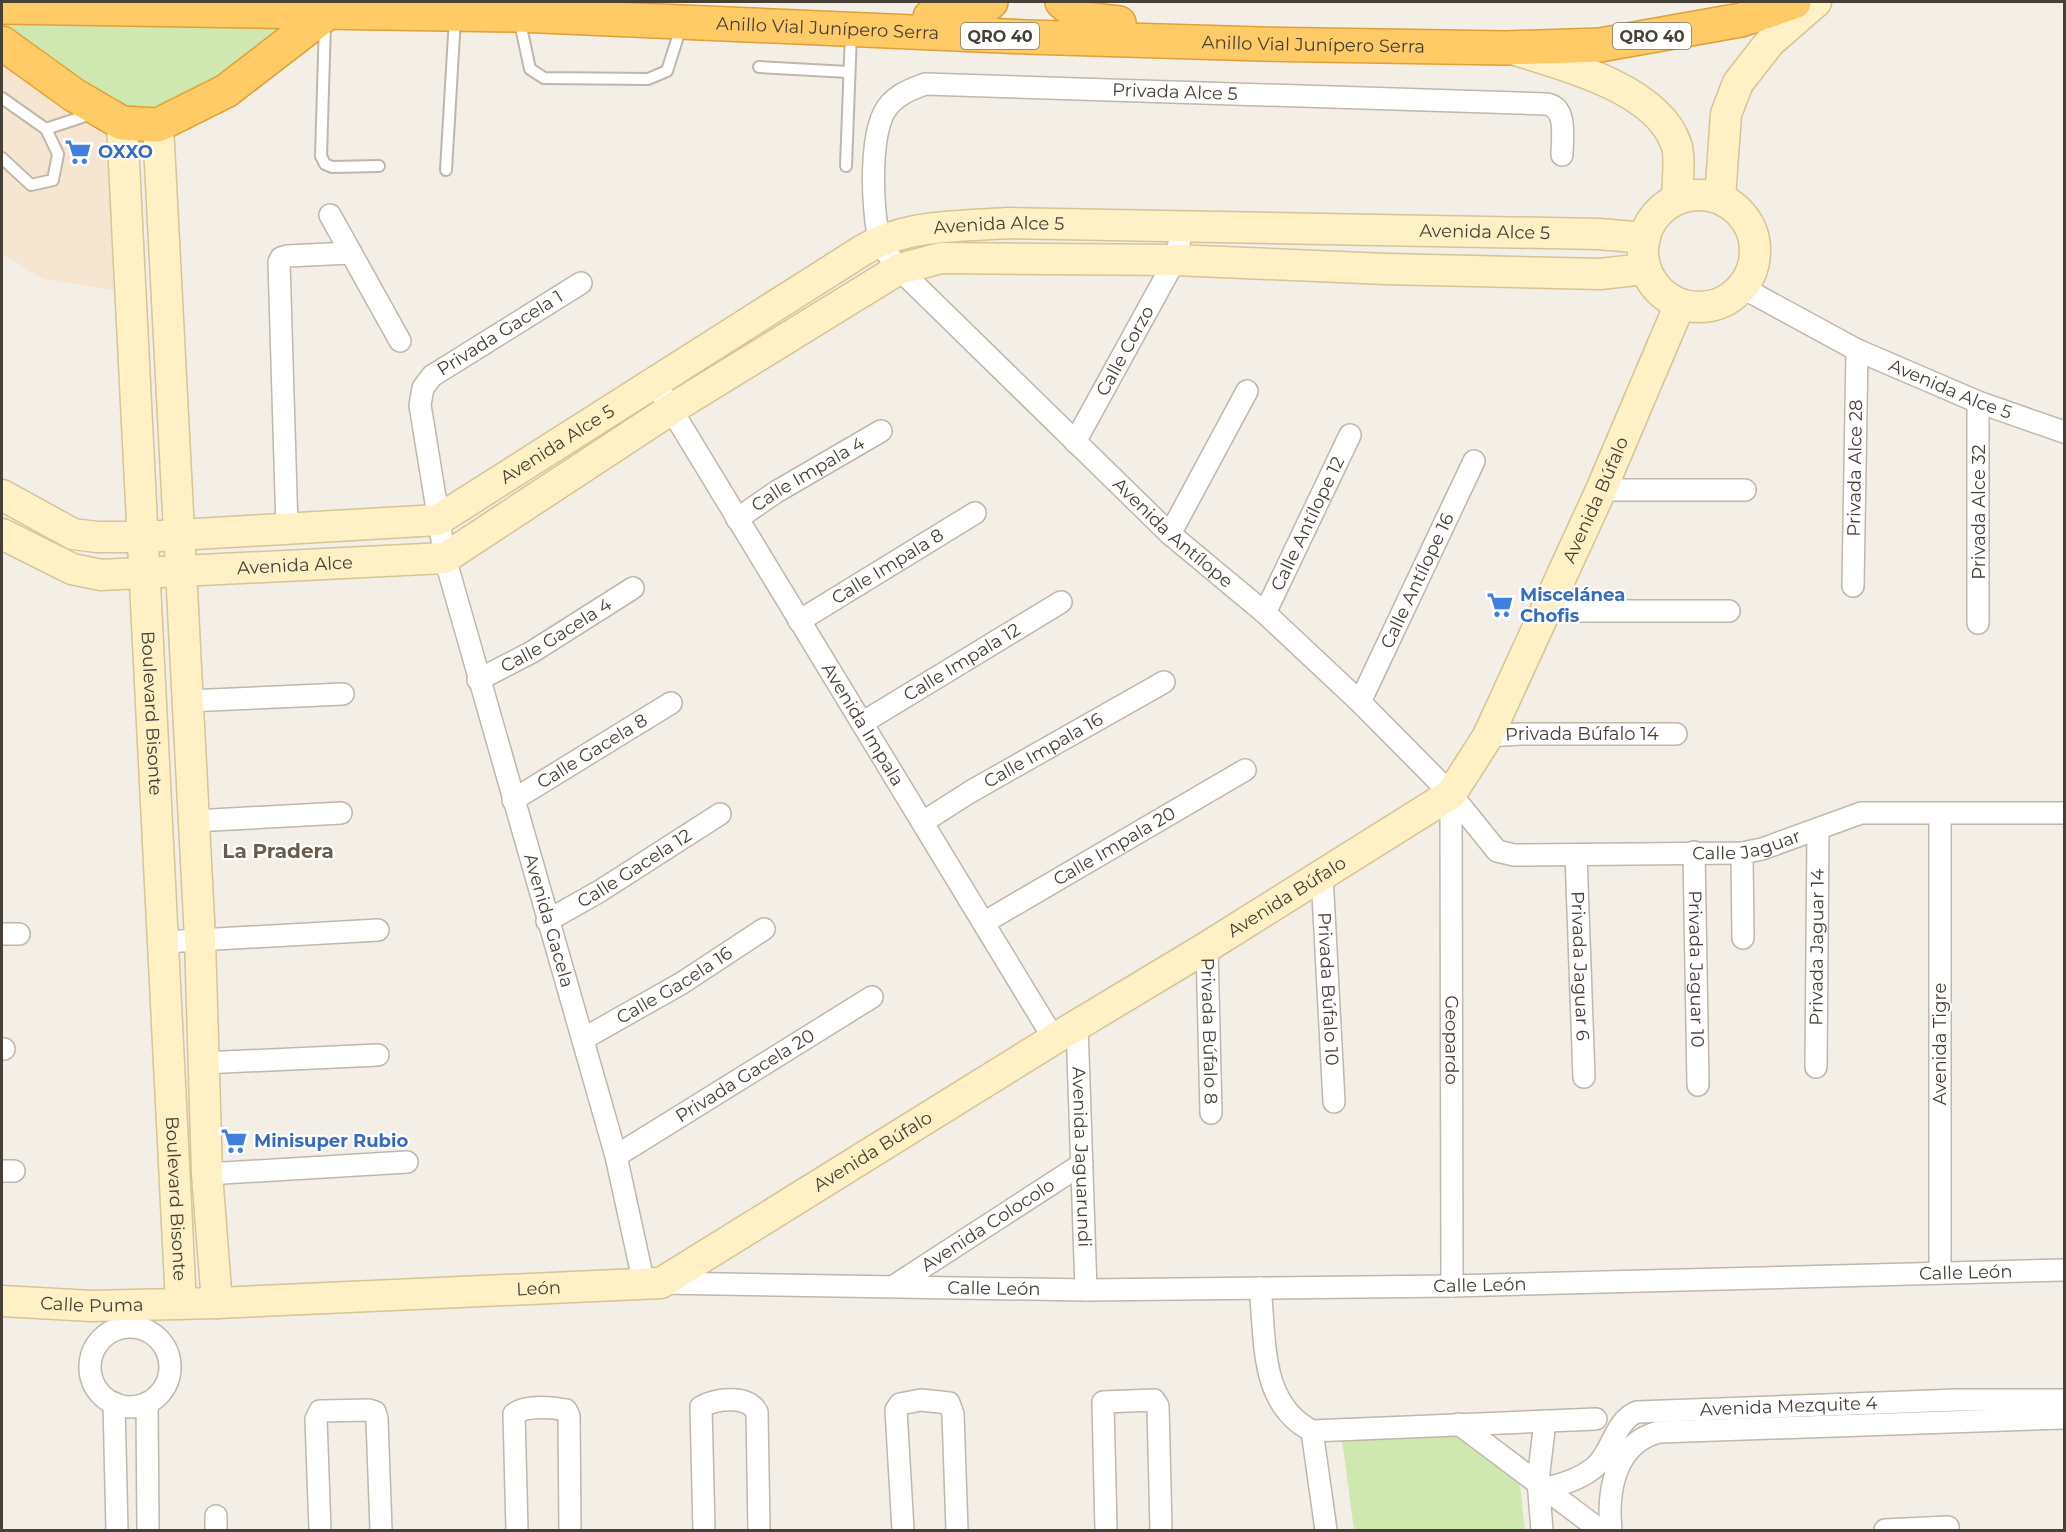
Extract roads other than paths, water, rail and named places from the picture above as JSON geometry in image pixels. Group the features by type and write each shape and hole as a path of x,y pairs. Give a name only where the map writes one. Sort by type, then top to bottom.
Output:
{"highway":[{"path":"739,24 959,16 974,12 992,2"},
{"path":"1062,2 1083,19 1192,31 1261,44"},
{"name":"Anillo Vial Junípero Serra","path":"2,7 326,14 518,15 852,30 1261,44 1506,48 1600,45 1741,20 1794,2"},
{"path":"2,43 111,117 158,125 226,91 326,14"}],"street":[{"path":"1720,198 1726,114 1738,83 1770,42 1816,2"},
{"path":"1506,48 1573,67 1629,93 1655,111 1677,144 1677,199"},
{"name":"Privada Alce 5","path":"879,240 873,163 879,122 888,105 902,93 926,84 1546,104 1558,109 1561,113 1562,155"},
{"name":"Boulevard Bisonte","path":"111,117 128,252 163,942 175,1304"},
{"name":"Boulevard Bisonte","path":"158,125 200,939 207,1173 217,1303"},
{"path":"1698,194 1720,198 1738,210 1751,227 1756,248 1753,269 1743,288 1725,302 1703,308 1680,304 1665,296 1644,269 1645,238 1651,222 1663,208 1677,199 1698,194"},
{"path":"330,215 400,340"},
{"name":"Avenida Alce 5","path":"438,519 879,240 909,230 1007,223 1599,234 1645,238"},
{"name":"Calle Corzo","path":"1075,442 1175,260 1183,226"},
{"name":"Avenida Antílope","path":"879,240 899,269 1075,442 1170,534 1265,613 1360,702 1451,794"},
{"path":"128,252 164,248"},
{"path":"287,528 279,262 281,258 287,256 351,253"},
{"name":"Avenida Alce 5","path":"445,558 670,410 899,269 940,258 1175,260 1386,269 1588,273 1644,269"},
{"name":"Privada Gacela 1","path":"423,388 432,376 581,283"},
{"name":"Avenida Alce 5","path":"1743,288 1857,350 1978,402 2064,432"},
{"name":"Avenida Búfalo","path":"652,1283 1207,947 1451,794 1488,736 1600,490 1680,304"},
{"name":"Privada Alce 28","path":"1853,586 1857,350"},
{"name":"Avenida Impala","path":"654,381 985,922 1066,1032"},
{"name":"Avenida Gacela","path":"423,388 420,405 445,558 652,1283"},
{"path":"1170,534 1247,391"},
{"name":"Privada Alce 32","path":"1978,402 1978,622"},
{"name":"Calle Impala 4","path":"737,519 776,492 881,431"},
{"name":"Calle Antílope 12","path":"1265,613 1350,435"},
{"name":"Calle Antílope 16","path":"1360,702 1474,460"},
{"path":"1600,490 1745,490"},
{"name":"Avenida Alce","path":"2,495 73,534 97,537 143,537 438,519"},
{"name":"Calle Impala 8","path":"800,621 975,513"},
{"name":"Avenida Alce","path":"2,534 85,573 445,558"},
{"name":"Calle Gacela 4","path":"478,680 532,652 633,588"},
{"name":"Calle Impala 12","path":"862,723 1061,602"},
{"path":"1546,610 1729,611"},
{"name":"Calle Impala 16","path":"923,822 970,792 1164,682"},
{"path":"187,701 343,694"},
{"name":"Calle Gacela 8","path":"513,800 671,703"},
{"name":"Privada Búfalo 14","path":"1488,736 1676,734"},
{"name":"Calle Impala 20","path":"985,922 1245,770"},
{"name":"Calle Jaguar","path":"1451,794 1497,851 1514,855 1742,853 1762,849 1861,813 2064,813"},
{"name":"Geopardo","path":"1451,794 1452,1286"},
{"path":"194,821 341,813"},
{"name":"Calle Gacela 12","path":"547,921 600,891 720,814"},
{"name":"Avenida Tigre","path":"1940,814 1940,1273"},
{"name":"Privada Jaguar 14","path":"1816,1067 1818,829"},
{"name":"Privada Jaguar 10","path":"1694,852 1698,1085"},
{"path":"1742,853 1743,938"},
{"name":"Privada Jaguar 6","path":"1576,855 1584,1077"},
{"name":"Privada Búfalo 10","path":"1322,875 1334,1102"},
{"name":"Calle Gacela 16","path":"583,1039 682,983 764,929"},
{"path":"163,942 378,930"},
{"name":"Privada Búfalo 8","path":"1207,947 1211,1113"},
{"name":"Privada Gacela 20","path":"616,1156 872,997"},
{"name":"Avenida Jaguarundi","path":"1066,1032 1082,1164 1086,1290"},
{"path":"203,1063 378,1055"},
{"path":"207,1173 407,1162"},
{"name":"Avenida Colocolo","path":"894,1286 1082,1164"},
{"name":"Calle León","path":"894,1286 1086,1290 1452,1286 2064,1270"},
{"name":"León","path":"175,1304 652,1283 894,1286"},
{"path":"1260,1288 1271,1386 1283,1409 1312,1431 1596,1419"},
{"name":"Calle Puma","path":"2,1301 92,1306 175,1304"},
{"path":"92,1306 92,1378 105,1397 114,1403 136,1406 157,1397 169,1378 169,1355 175,1304"},
{"path":"92,1356 104,1336 124,1327 147,1330 164,1344 169,1355"},
{"path":"903,1530 897,1410 900,1404 921,1400 950,1403 953,1414 957,1530"},
{"path":"1106,1530 1102,1402 1138,1400 1154,1400 1158,1406 1161,1530"},
{"name":"Avenida Mezquite 4","path":"1543,1485 1575,1480 1620,1447 1659,1432 1750,1428 2064,1400"},
{"path":"704,1530 702,1407 710,1402 721,1401 744,1401 753,1405 757,1412 759,1530"},
{"path":"114,1403 117,1530"},
{"path":"147,1403 148,1530"},
{"path":"1749,1407 1750,1428"},
{"name":"Avenida Mezquite 4","path":"1611,1530 1612,1488 1623,1421 1637,1412 1749,1407 1957,1410 2064,1418"},
{"path":"517,1530 514,1414 519,1410 557,1408 567,1410 569,1416 570,1530"},
{"path":"320,1530 316,1419 320,1411 359,1410 375,1412 377,1419 381,1530"},
{"path":"1542,1530 1545,1421"},
{"path":"1459,1425 1543,1485 1600,1530"},
{"path":"1312,1431 1326,1530"},
{"path":"1885,1530 1948,1527"}],"lane":[{"path":"326,14 321,156 325,164 332,167 379,166"},
{"path":"446,170 456,14"},
{"path":"518,15 530,69 544,78 648,79 667,70 684,21"},
{"path":"846,166 848,72 852,30"},
{"path":"759,67 848,72"},
{"path":"2,98 46,129 58,154 53,180 31,185 2,158"},
{"path":"46,129 111,117"}],"place":[{"name":"OXXO","path":"78,152"},
{"name":"Miscelánea Chofis","path":"1500,605"},
{"name":"Minisuper Rubio","path":"234,1141"}],"district":[{"name":"La Pradera","path":"278,851"}]}
